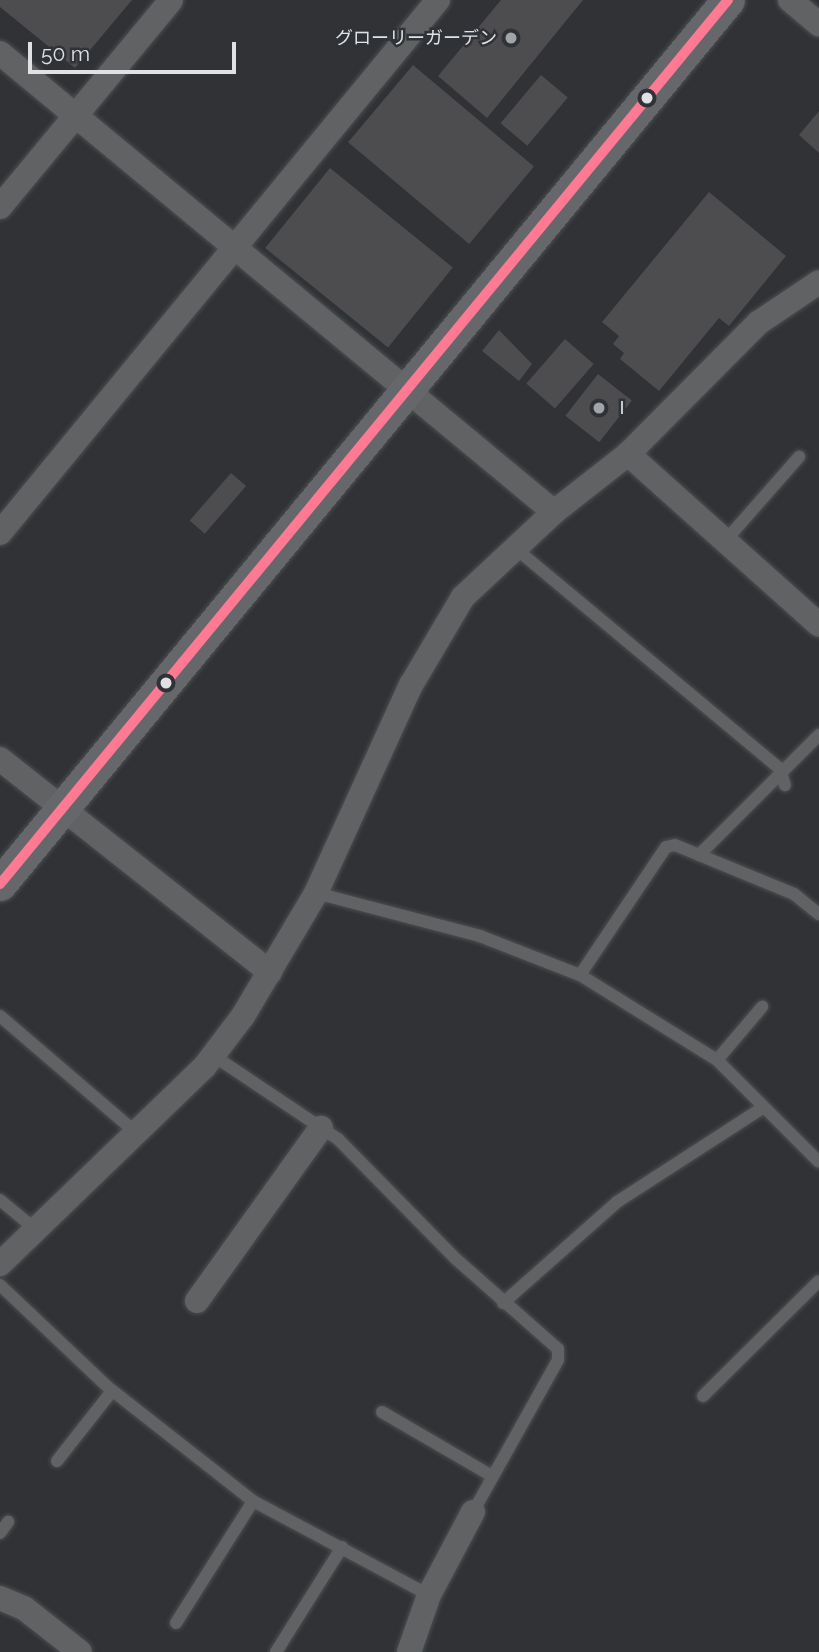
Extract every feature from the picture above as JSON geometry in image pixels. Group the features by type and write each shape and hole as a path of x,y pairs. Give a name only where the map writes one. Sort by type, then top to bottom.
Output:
{"street":[{"path":"0,208 170,0"},
{"path":"0,533 439,0"},
{"path":"0,884 728,0"},
{"path":"790,0 819,24"},
{"path":"0,53 554,512"},
{"path":"0,1264 214,1056 270,972 316,893 437,635 463,597 554,512 628,454 758,323 819,282"},
{"path":"628,454 817,619"},
{"path":"0,759 270,972"},
{"path":"197,1301 321,1128"},
{"path":"409,1652 429,1595 473,1512"},
{"path":"0,1598 24,1608 80,1652"}],"lane":[{"path":"726,540 799,457"},
{"path":"515,548 780,769 785,785"},
{"path":"699,855 780,769 819,735"},
{"path":"580,975 666,847 699,855 794,894 819,914"},
{"path":"316,893 480,936 580,975 717,1059 761,1109 819,1162"},
{"path":"717,1059 762,1007"},
{"path":"0,1016 134,1131"},
{"path":"214,1056 321,1128 503,1303 550,1338 558,1360 473,1512"},
{"path":"503,1303 617,1202 761,1109"},
{"path":"0,1200 35,1229"},
{"path":"704,1396 819,1281"},
{"path":"0,1285 112,1391 253,1502 429,1595"},
{"path":"57,1461 112,1391"},
{"path":"383,1412 492,1476"},
{"path":"176,1623 253,1502"},
{"path":"276,1652 342,1547"}],"building":[{"path":"0,0 132,0 75,68 0,7"},
{"name":"グローリーガーデン","path":"501,0 583,0 487,118 438,76"},
{"path":"413,65 534,167 469,244 348,142"},
{"path":"541,75 568,97 527,146 501,123"},
{"path":"819,111 819,153 799,135"},
{"path":"330,168 453,267 388,347 265,248"},
{"path":"709,192 786,256 729,326 719,318 659,391 620,359 624,353 613,344 619,336 602,322"},
{"path":"499,330 532,364 519,381 482,351"},
{"path":"565,339 594,364 555,408 526,384"},
{"name":"Ⅰ","path":"598,374 632,400 599,442 565,416"},
{"path":"231,473 246,486 205,534 190,521"}],"transit line":[{"path":"0,884 728,0"}],"place":[{"name":"グローリーガーデン","path":"511,38"},
{"name":"Ⅰ","path":"599,408"}]}
